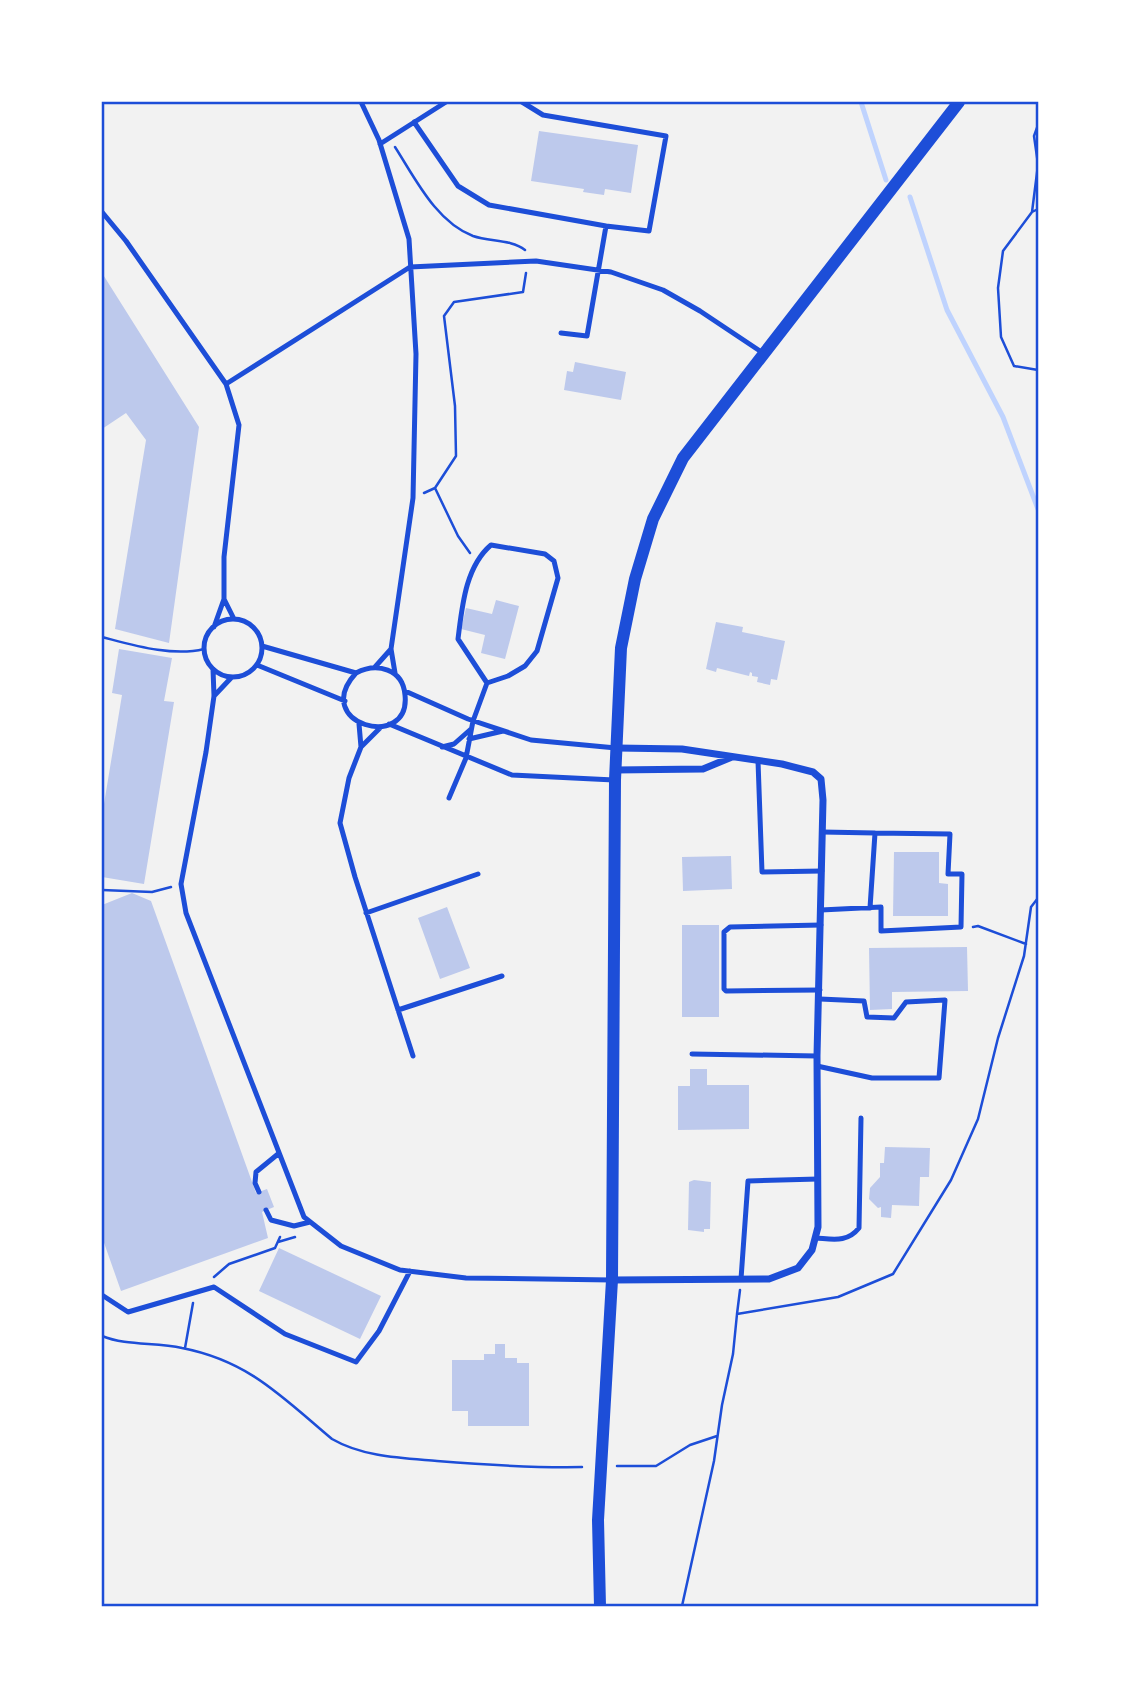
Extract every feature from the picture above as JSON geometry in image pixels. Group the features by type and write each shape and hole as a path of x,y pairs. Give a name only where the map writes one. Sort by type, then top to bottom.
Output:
{"street":[{"path":"600,1606 598,1520 612,1280 615,775 621,648 635,579 653,519 683,458 959,102"},
{"path":"612,1280 769,1279 798,1268 812,1250 818,1227 817,1056 822,871 821,779 813,772 682,749 617,748"},
{"path":"615,775 703,769 733,757"}],"lane":[{"path":"361,102 380,144 409,239 416,354 413,498 391,649 394,673 405,691 472,724 531,740 617,748"},
{"path":"380,144 446,102"},
{"path":"414,122 458,186 489,205 649,231 666,135 542,115 522,102"},
{"path":"102,212 226,384 239,425 223,557 224,599 214,627"},
{"path":"561,333 587,336 606,226"},
{"path":"226,384 410,267 529,261 611,272 663,290 701,311 763,353"},
{"path":"491,545 545,554 554,561 558,578 537,651 525,666 508,676 487,683 458,639 463,602 476,561 491,545"},
{"path":"224,599 234,620"},
{"path":"234,620 250,625 256,631 262,646 257,665 250,672 231,677 221,675 213,669 204,649 214,627 234,620"},
{"path":"262,646 356,673"},
{"path":"375,667 391,649"},
{"path":"257,665 345,701"},
{"path":"380,728 359,724 352,718 345,701 345,690 356,673 365,668 375,667 394,673"},
{"path":"213,669 214,696 206,752 181,884 186,913 304,1217 341,1246 400,1270 467,1278 612,1280"},
{"path":"214,696 231,677"},
{"path":"449,799 466,758 472,724 487,683"},
{"path":"360,747 403,710 405,691"},
{"path":"359,724 360,747 349,778 340,822 366,913 413,1056"},
{"path":"389,724 512,775 615,775"},
{"path":"442,747 454,744 472,724"},
{"path":"469,739 503,731"},
{"path":"758,761 762,872 822,871"},
{"path":"821,910 881,907 881,931 961,927 962,874 948,874 950,834 822,832"},
{"path":"870,908 874,833"},
{"path":"366,913 478,874"},
{"path":"817,1066 872,1078 939,1078 945,1000 906,1002 894,1018 867,1017 864,1001 820,995 724,989 724,932 730,927 821,925"},
{"path":"398,1010 502,976"},
{"path":"692,1054 817,1056"},
{"path":"815,1238 839,1240 852,1236 859,1228 860,1118"},
{"path":"259,1192 255,1183 256,1172 278,1154"},
{"path":"741,1279 748,1181 818,1179"},
{"path":"266,1210 271,1220 294,1226 310,1222"},
{"path":"102,1295 128,1312 214,1287 285,1334 356,1362 379,1331 410,1271"}],"path":[{"path":"1032,212 1038,165 1034,136 1038,125"},
{"path":"389,138 438,211 471,235 524,248 529,261 523,292 454,302 444,316 456,406 456,456 435,488 413,498"},
{"path":"1038,209 1032,212 1003,251 998,288 1002,337 1014,366 1038,370"},
{"path":"435,488 458,536 476,561"},
{"path":"102,637 156,649 191,652 204,649"},
{"path":"102,890 152,892 181,884"},
{"path":"737,1314 838,1297 893,1274 951,1180 978,1119 998,1038 1024,957 1031,906 1038,898"},
{"path":"961,927 978,926 1026,944"},
{"path":"185,1348 191,1306 197,1292 229,1264 275,1248 280,1237"},
{"path":"681,1606 688,1586 733,1354 741,1279"},
{"path":"102,1336 185,1348 224,1359 263,1380 332,1439 344,1446 375,1454 522,1469 582,1467"},
{"path":"617,1466 656,1466 690,1445 717,1436"}],"building":[{"path":"539,131 638,145 631,193 605,189 604,195 583,192 584,189 531,181"},
{"path":"102,273 199,427 169,643 115,629 146,440 126,413 102,429"},
{"path":"575,362 626,372 621,400 564,390 567,371 573,372"},
{"path":"496,600 519,606 505,659 481,653 485,635 461,629 466,608 492,614"},
{"path":"716,622 743,627 742,632 785,641 777,680 771,679 770,685 757,682 758,677 752,676 750,672 749,676 717,668 716,672 706,669"},
{"path":"119,649 172,658 164,701 174,702 144,884 102,877 102,816 122,695 112,693"},
{"path":"894,852 939,852 939,883 948,884 948,916 893,916"},
{"path":"731,856 732,889 683,891 682,857"},
{"path":"132,893 151,901 256,1193 267,1189 274,1207 262,1212 268,1238 121,1291 102,1237 102,905"},
{"path":"447,907 470,968 440,979 418,918"},
{"path":"682,925 719,925 719,1017 682,1017"},
{"path":"967,947 968,991 892,992 892,1009 870,1010 869,948"},
{"path":"690,1069 707,1069 707,1085 749,1085 749,1129 678,1130 678,1086 690,1086"},
{"path":"885,1147 930,1148 929,1177 920,1177 919,1206 892,1205 891,1218 881,1217 881,1207 878,1208 869,1199 870,1188 880,1177 880,1163 884,1163"},
{"path":"689,1182 711,1182 710,1229 704,1229 704,1232 688,1230"},
{"path":"279,1248 381,1296 360,1339 259,1291"},
{"path":"495,1344 505,1344 505,1358 517,1358 517,1363 529,1363 529,1426 468,1426 468,1411 452,1411 452,1360 484,1360 484,1354 495,1354"}],"waterway":[{"path":"861,102 886,180"},
{"path":"910,197 947,310 1003,417 1038,509"}]}
